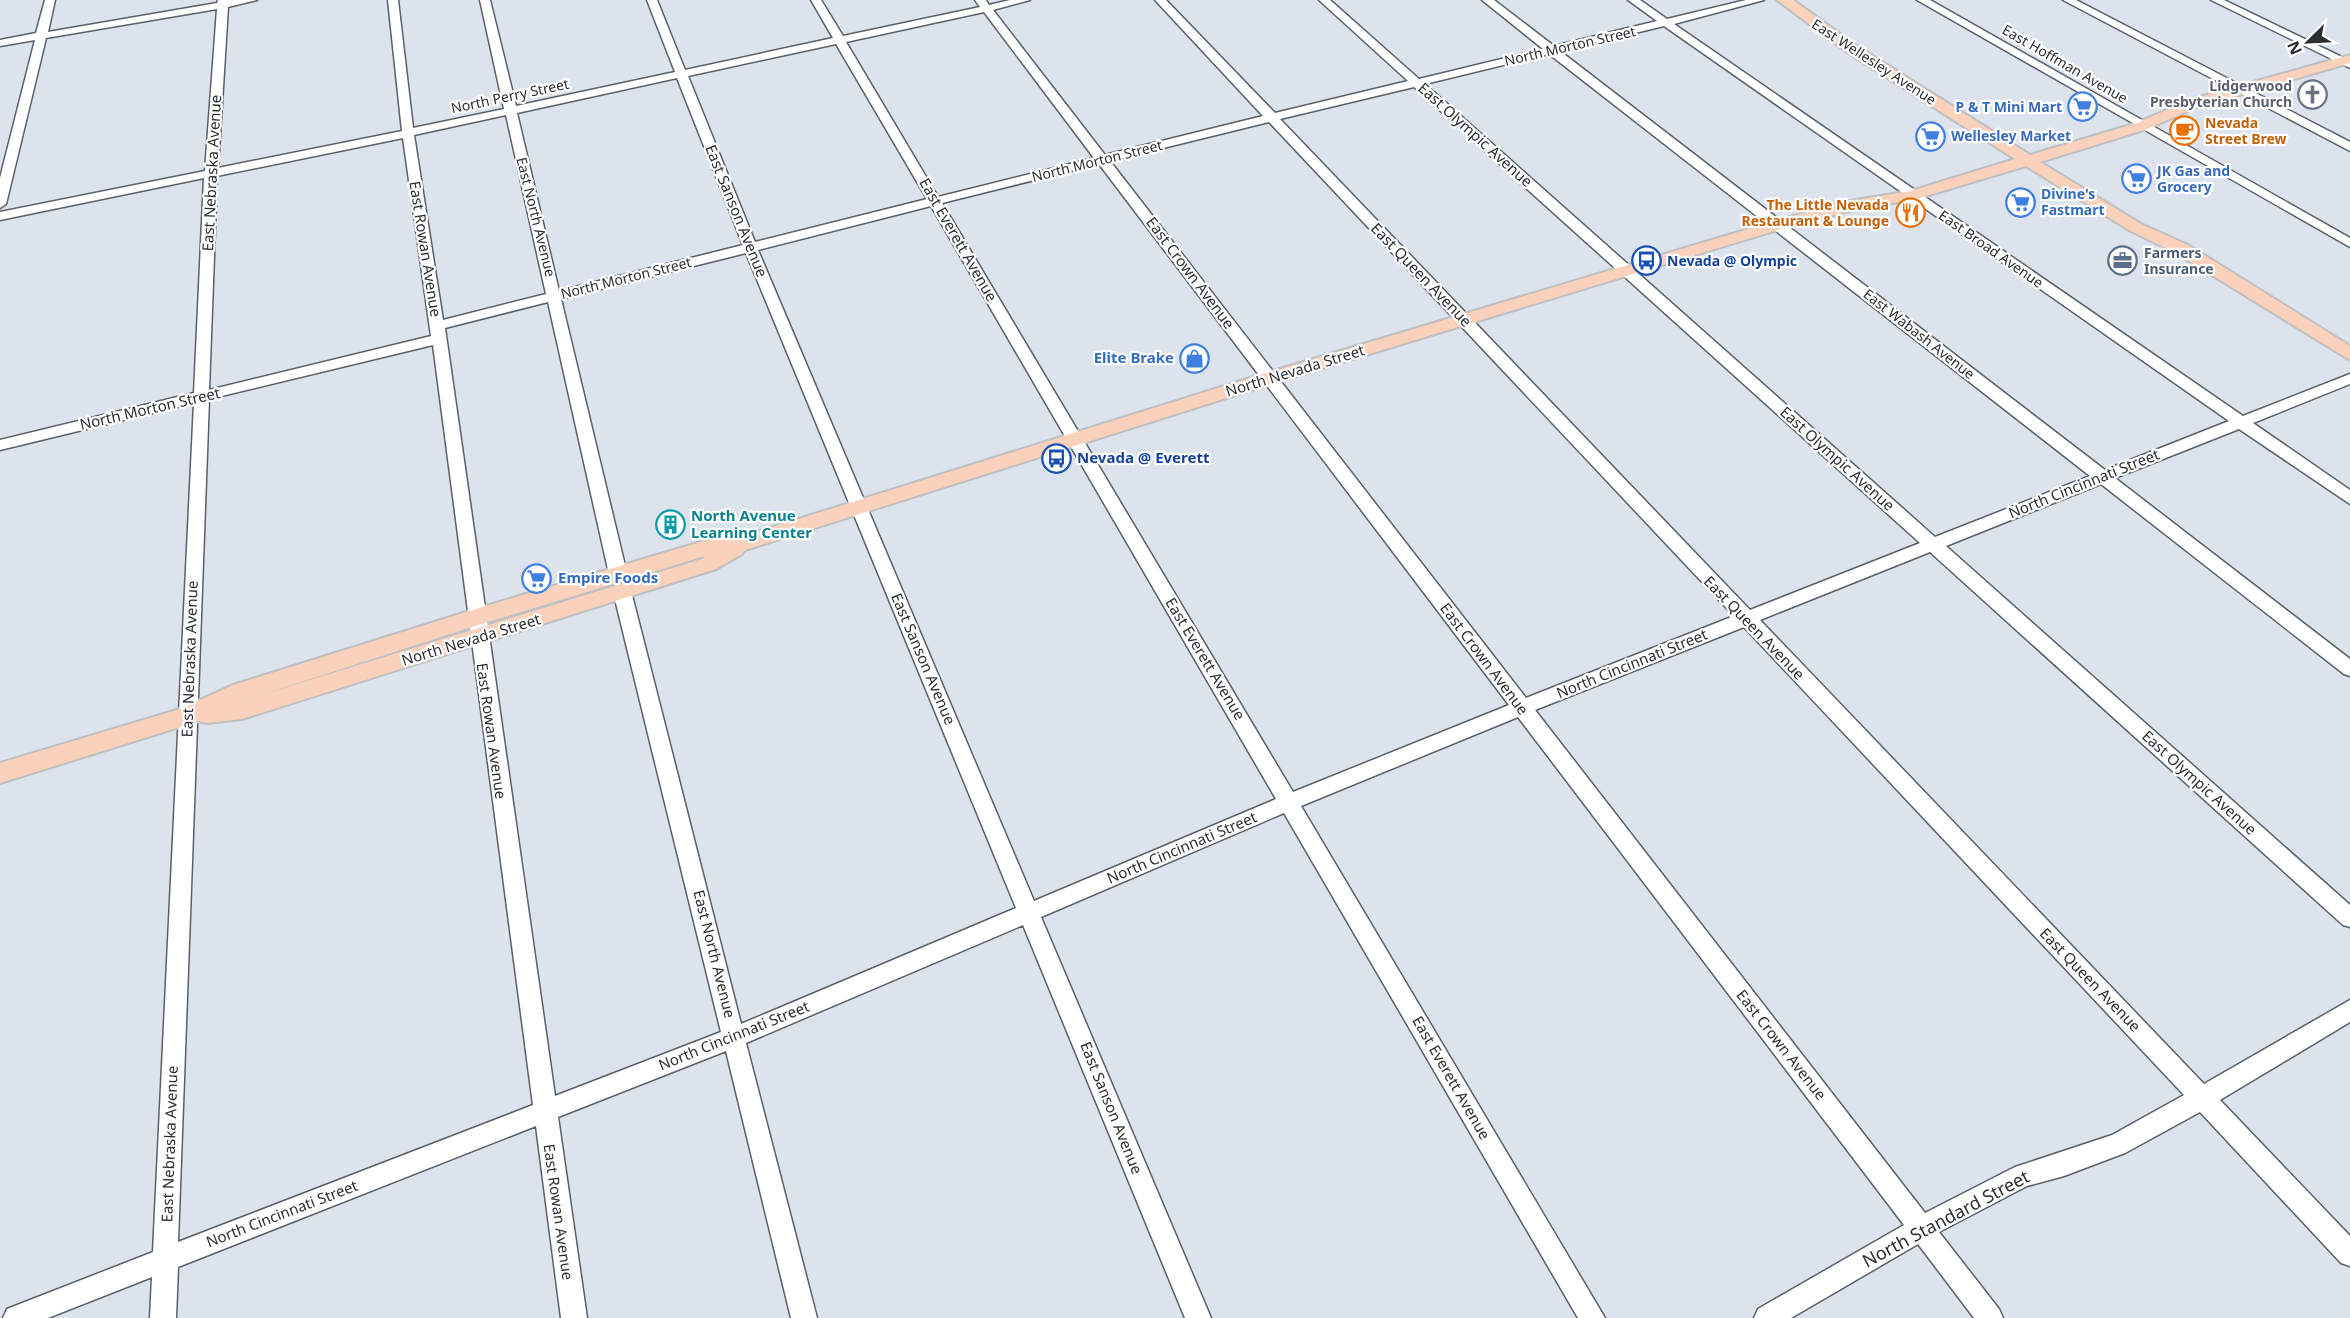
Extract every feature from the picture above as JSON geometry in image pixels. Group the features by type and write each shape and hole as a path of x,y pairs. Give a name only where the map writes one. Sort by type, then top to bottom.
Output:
{"main road":[{"name":"East Wellesley Avenue","path":"1785,0 1852,49 2012,151 2028,153"},
{"name":"East Wellesley Avenue","path":"1785,0 2028,153 2135,227 2182,249 2350,354"},
{"name":"North Nevada Street","path":"2028,153 2043,155 2142,126 2190,106 2241,90 2348,61"},
{"name":"North Nevada Street","path":"0,773 187,716 242,710 477,627 620,583 708,564 748,542 1074,438 1778,225 1845,207 1913,195 2127,117 2190,106"},
{"name":"North Nevada Street","path":"1845,207 1899,184 2012,151"},
{"name":"East Wellesley Avenue","path":"2043,155 2153,223 2182,249"}],"street":[{"path":"0,204 50,0"},
{"path":"0,43 222,2 252,0"},
{"name":"East Rowan Avenue","path":"393,0 408,133 438,332 574,1318"},
{"name":"East North Avenue","path":"485,0 620,583 804,1318"},
{"name":"East Sanson Avenue","path":"651,0 750,246 1198,1318"},
{"name":"East Everett Avenue","path":"816,0 1593,1318"},
{"name":"North Perry Street","path":"0,216 511,111 839,40 983,4 1025,0"},
{"name":"East Queen Avenue","path":"1160,0 2350,1254"},
{"name":"East Olympic Avenue","path":"1324,0 2350,918"},
{"name":"East Wabash Avenue","path":"1487,0 2350,669"},
{"name":"East Broad Avenue","path":"1633,0 2350,498"},
{"name":"North Morton Street","path":"0,445 202,397 438,332 555,296 750,246 1759,0"},
{"name":"East Hoffman Avenue","path":"1922,0 2350,243"},
{"path":"2068,0 2350,147"},
{"path":"2216,0 2348,61"},
{"name":"East Nebraska Avenue","path":"163,1318 211,173 222,2"},
{"name":"East Crown Avenue","path":"983,4 1990,1318"},
{"name":"North Cincinnati Street","path":"16,1318 735,1037 1290,802 2350,379"},
{"name":"North Standard Street","path":"1767,1318 1922,1228 2023,1175 2064,1164 2117,1145 2203,1098 2350,1010"}],"place":[{"name":"Lidgerwood Presbyterian Church","path":"2313,94"},
{"name":"P & T Mini Mart","path":"2083,107"},
{"name":"Nevada Street Brew","path":"2184,131"},
{"name":"Wellesley Market","path":"1930,136"},
{"name":"JK Gas and Grocery","path":"2136,179"},
{"name":"Divine's Fastmart","path":"2020,202"},
{"name":"The Little Nevada Restaurant & Lounge","path":"1910,213"},
{"name":"Nevada @ Olympic","path":"1646,261"},
{"name":"Farmers Insurance","path":"2123,261"},
{"name":"Elite Brake","path":"1195,358"},
{"name":"Nevada @ Everett","path":"1056,458"},
{"name":"North Avenue Learning Center","path":"670,525"},
{"name":"Empire Foods","path":"537,578"}]}
